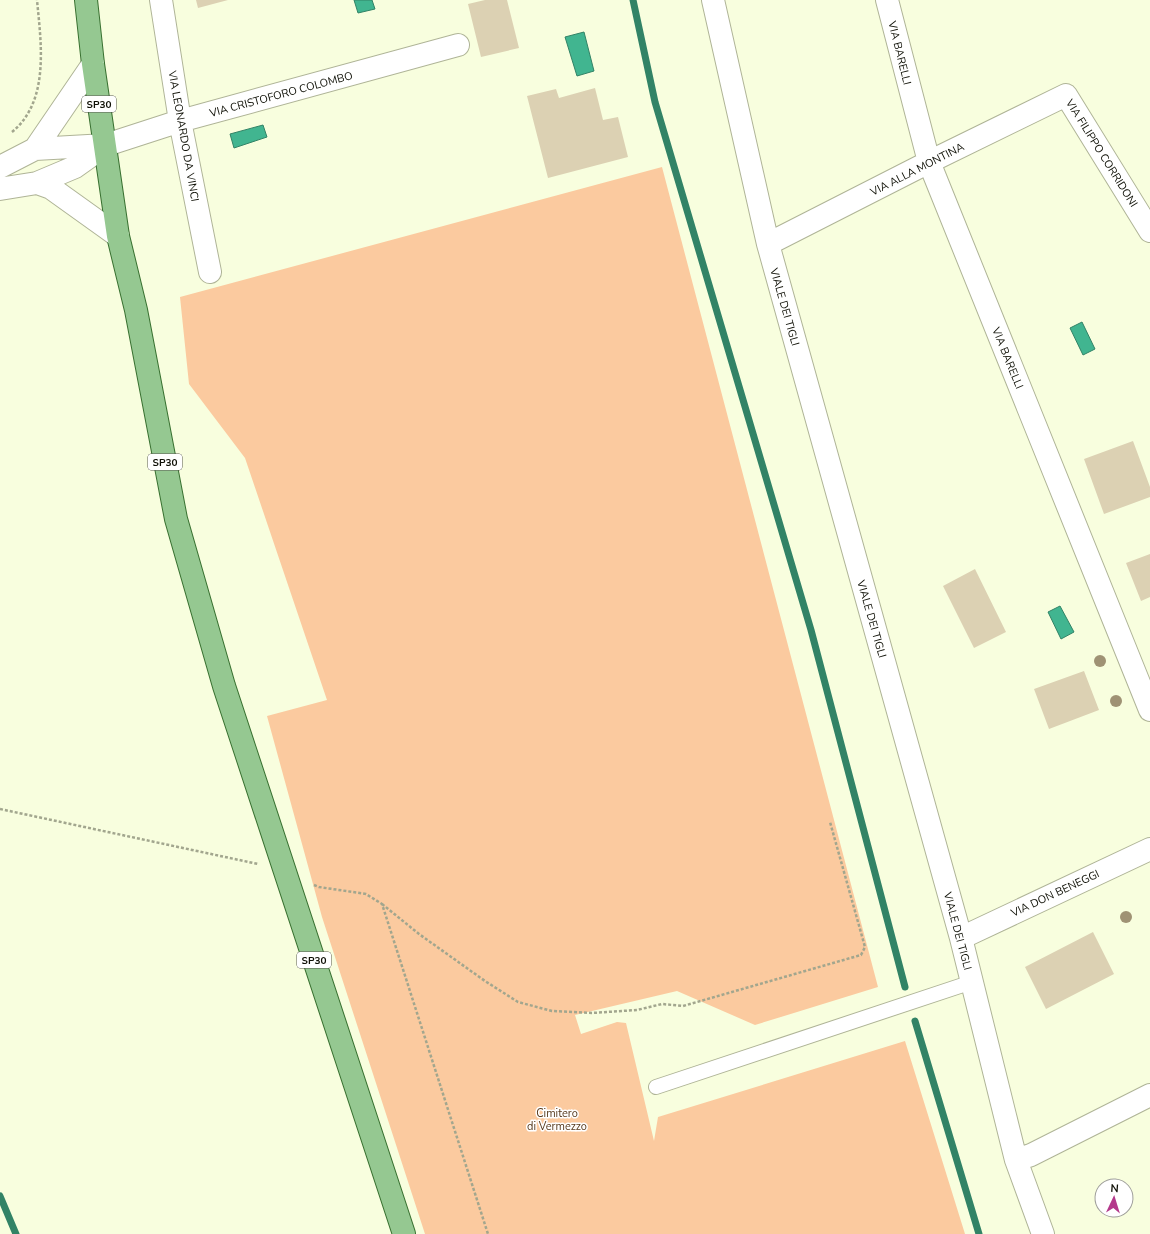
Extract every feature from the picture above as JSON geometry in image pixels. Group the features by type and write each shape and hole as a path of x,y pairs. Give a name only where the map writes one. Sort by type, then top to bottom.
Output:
{"main road":[{"name":"SP30","path":"86,0 93,64 106,145 118,236 136,310 176,519 224,686 404,1234"}],"street":[{"name":"VIA LEONARDO DA VINCI","path":"161,0 180,121 210,272"},
{"name":"VIALE DEI TIGLI","path":"714,0 768,244 961,938 1016,1160 1043,1234"},
{"name":"VIA BARELLI","path":"887,0 928,162 1150,710"},
{"name":"VIA CRISTOFORO COLOMBO","path":"106,145 180,121 458,45"},
{"path":"35,149 93,64"},
{"name":"VIA ALLA MONTINA","path":"768,244 928,162 1066,95"},
{"name":"VIA FILIPPO CORRIDONI","path":"1066,95 1150,231"},
{"path":"0,167 35,149 106,145"},
{"path":"0,189 37,182 75,167 106,145"},
{"path":"37,182 51,188 118,236"},
{"name":"VIA DON BENEGGI","path":"961,938 1150,848"},
{"path":"1016,1160 1031,1155 1150,1095"}],"lane":[{"path":"656,1087 972,982"}],"path":[{"path":"8,136 17,128 33,103 42,71 38,0"},
{"path":"0,809 285,869 319,887 366,894 382,904 419,934 485,981 518,1002 552,1011 592,1013 637,1010 662,1004 683,1006 861,955 865,947 830,822"},
{"path":"382,904 488,1234"}],"green space":[{"name":"Cimitero di Vermezzo","path":"662,167 878,987 755,1025 677,991 575,1015 581,1034 617,1022 626,1023 654,1141 658,1117 905,1041 965,1234 425,1234 322,917 267,716 327,700 245,458 189,384 180,297"}],"shaded area":[{"path":"354,0 372,0 375,9 358,13"},
{"path":"584,32 594,71 577,76 565,37"},
{"path":"263,125 267,137 234,148 230,134"},
{"path":"1082,322 1095,349 1083,355 1070,328"},
{"path":"1060,606 1074,632 1061,639 1048,612"}],"building":[{"path":"196,0 228,0 198,8"},
{"path":"485,0 507,0 519,48 481,57 468,4"},
{"path":"595,88 603,120 618,117 628,157 548,178 527,96 556,89 559,98"},
{"path":"1133,441 1150,487 1150,497 1104,514 1084,459"},
{"path":"1150,554 1150,597 1141,601 1126,563"},
{"path":"975,569 1006,632 974,648 943,586"},
{"path":"1084,671 1099,710 1049,729 1034,689"},
{"path":"1093,932 1114,974 1046,1009 1025,967"}],"waterway":[{"path":"633,0 655,102 811,630 905,987"},
{"path":"915,1021 979,1234"},
{"path":"0,1196 16,1234"}]}
